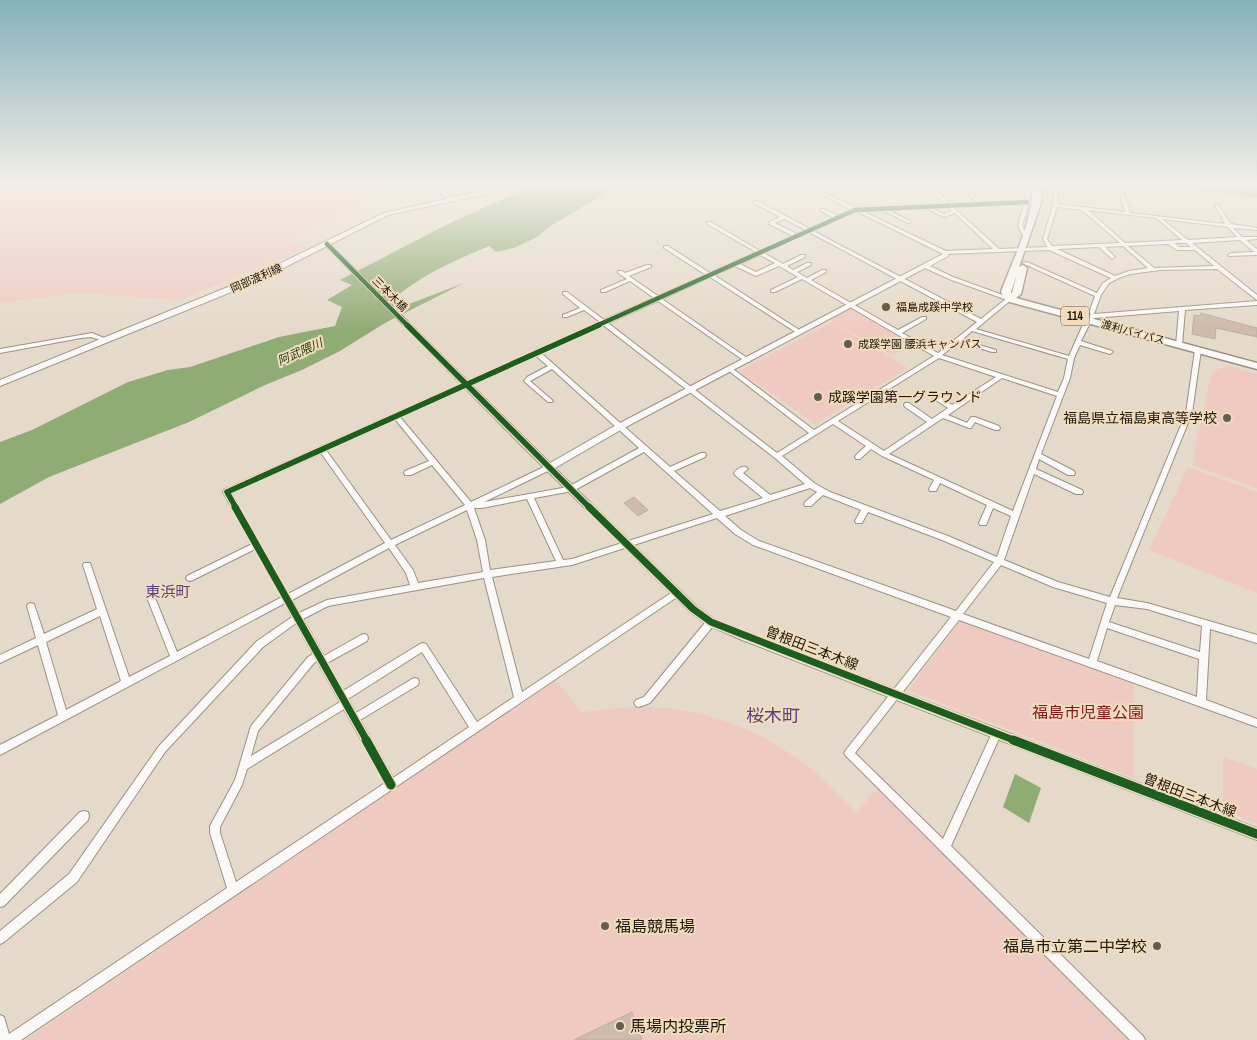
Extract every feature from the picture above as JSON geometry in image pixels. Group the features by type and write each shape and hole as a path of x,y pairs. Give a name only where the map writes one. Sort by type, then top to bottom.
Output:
{"highway":[{"path":"1010,295 1025,263 1027,233"},
{"path":"1010,295 1033,233"},
{"name":"渡利バイパス","path":"1010,295 1179,342 1257,361"},
{"name":"渡利バイパス","path":"1179,342 1198,350 1257,366"}],"main road":[{"name":"岡部渡利線","path":"0,383 253,280 350,233"}],"street":[{"path":"725,233 938,356 1060,395"},
{"path":"789,233 796,236"},
{"path":"391,785 227,492 804,233"},
{"path":"815,233 980,322"},
{"path":"902,233 945,253 1257,238"},
{"path":"979,233 997,250"},
{"path":"1024,233 1026,237"},
{"path":"1047,233 1045,239 1050,248 1115,278"},
{"path":"1111,233 1153,270"},
{"path":"1176,233 1257,298"},
{"path":"1234,233 1257,252"},
{"path":"1170,242 1178,249 1194,248"},
{"name":"三本木橋","path":"327,244 440,358"},
{"path":"1100,245 1112,256"},
{"path":"666,247 799,332"},
{"path":"1231,255 1257,252"},
{"path":"0,750 390,544 469,504 550,467 621,426 731,370 849,305 946,255 945,253"},
{"path":"736,264 756,274 803,256"},
{"path":"1025,263 1099,296"},
{"path":"794,272 810,264"},
{"path":"603,291 649,266"},
{"path":"925,266 951,278 1010,295"},
{"path":"1140,1040 849,753 956,615 1000,562 1015,514 1067,378 1071,358 1091,316 1094,304 1106,283 1115,278 1136,272 1217,267"},
{"path":"773,291 824,271"},
{"path":"620,272 748,361"},
{"path":"565,293 777,456 811,485 822,491 945,538 1056,586 1112,601 1147,606 1257,639"},
{"path":"777,456 938,356 1010,295"},
{"path":"1091,316 1257,303"},
{"path":"565,316 584,308"},
{"path":"1179,342 1182,310"},
{"path":"898,333 924,318"},
{"path":"971,329 1071,358"},
{"path":"0,351 81,336 92,335 106,340"},
{"path":"958,340 994,351"},
{"path":"1078,342 1110,352"},
{"path":"1092,663 1112,601 1189,413 1198,350"},
{"path":"537,352 738,532 756,543 1257,723"},
{"name":"曽根田三本木線","path":"440,358 522,442 550,467 677,594 711,622 1257,834"},
{"path":"550,401 527,381 529,378 552,366"},
{"path":"731,370 814,433"},
{"path":"884,454 1001,376"},
{"path":"928,393 952,408"},
{"path":"907,405 932,422"},
{"path":"942,415 969,426 973,419 997,428"},
{"path":"396,416 469,504 481,540 487,574 519,699"},
{"path":"832,421 884,454 1015,514"},
{"path":"858,457 870,446"},
{"path":"469,504 482,505 570,489 645,448"},
{"path":"322,449 410,572 415,586"},
{"path":"670,470 704,455"},
{"path":"1037,455 1071,473"},
{"path":"408,473 433,462"},
{"path":"744,469 738,473 768,498"},
{"path":"1032,470 1079,492"},
{"path":"933,489 938,479"},
{"path":"0,938 73,878 162,749 260,644 278,630 299,618 326,603 487,574 572,562 811,485"},
{"path":"808,504 822,491"},
{"path":"530,497 561,564"},
{"path":"983,523 991,503"},
{"path":"859,521 866,508"},
{"path":"190,578 257,545"},
{"path":"87,565 126,682"},
{"path":"10,1040 677,594"},
{"path":"152,600 175,657"},
{"path":"31,606 63,716"},
{"path":"0,659 102,611"},
{"path":"639,703 647,700 711,622"},
{"path":"1104,624 1204,657"},
{"path":"1201,703 1206,624"},
{"path":"233,890 214,826 239,782 254,729 311,660 321,658 364,638"},
{"path":"244,766 423,647 475,728"},
{"path":"354,719 415,682"},
{"path":"945,848 996,734"},
{"path":"0,902 84,816"},
{"path":"0,1021 4,1040"}],"green space":[{"path":"0,233 301,233 290,240 308,248 179,300 76,293 0,303"},
{"path":"850,309 911,344 891,355 830,320"},
{"name":"成蹊学園第一グラウンド","path":"832,322 908,368 815,424 739,371"},
{"name":"福島県立福島東高等学校","path":"1229,366 1257,374 1257,488 1192,465 1212,371"},
{"path":"1188,467 1257,492 1257,593 1149,550"},
{"name":"福島市児童公園","path":"961,620 1134,682 1134,778 908,690"},
{"name":"福島競馬場","path":"555,679 582,712 632,707 663,708 710,716 755,733 796,757 815,772 856,813 879,787 1131,1040 25,1040"},
{"path":"1223,757 1257,769 1257,824 1223,810"}],"water":[{"name":"阿武隈川","path":"432,233 542,233 514,248 496,252 489,246 452,262 417,281 396,297 401,307 464,283 385,323 340,351 189,422 49,477 0,504 0,442 32,430 128,382 168,370 190,367 279,337 335,326 342,307 327,300 352,285 340,280"},
{"path":"1015,774 1041,788 1029,823 1003,807"}],"building":[{"path":"1201,313 1257,328 1257,337 1216,328 1215,339 1192,334 1194,315 1200,316"},
{"path":"634,497 648,510 638,516 624,503"},
{"name":"馬場内投票所","path":"632,1012 642,1040 574,1040"}],"cycle path":[{"path":"391,785 227,492 805,233"},
{"path":"327,244 522,441 693,609 711,622 1257,834"}],"place":[{"name":"福島成蹊中学校","path":"886,307"},
{"name":"成蹊学園 腰浜キャンパス","path":"848,344"},
{"name":"成蹊学園第一グラウンド","path":"818,397"},
{"name":"福島県立福島東高等学校","path":"1227,418"},
{"name":"福島競馬場","path":"605,926"},
{"name":"福島市立第二中学校","path":"1157,946"},
{"name":"馬場内投票所","path":"620,1026"}],"district":[{"name":"東浜町","path":"168,591"},
{"name":"桜木町","path":"773,715"}]}
